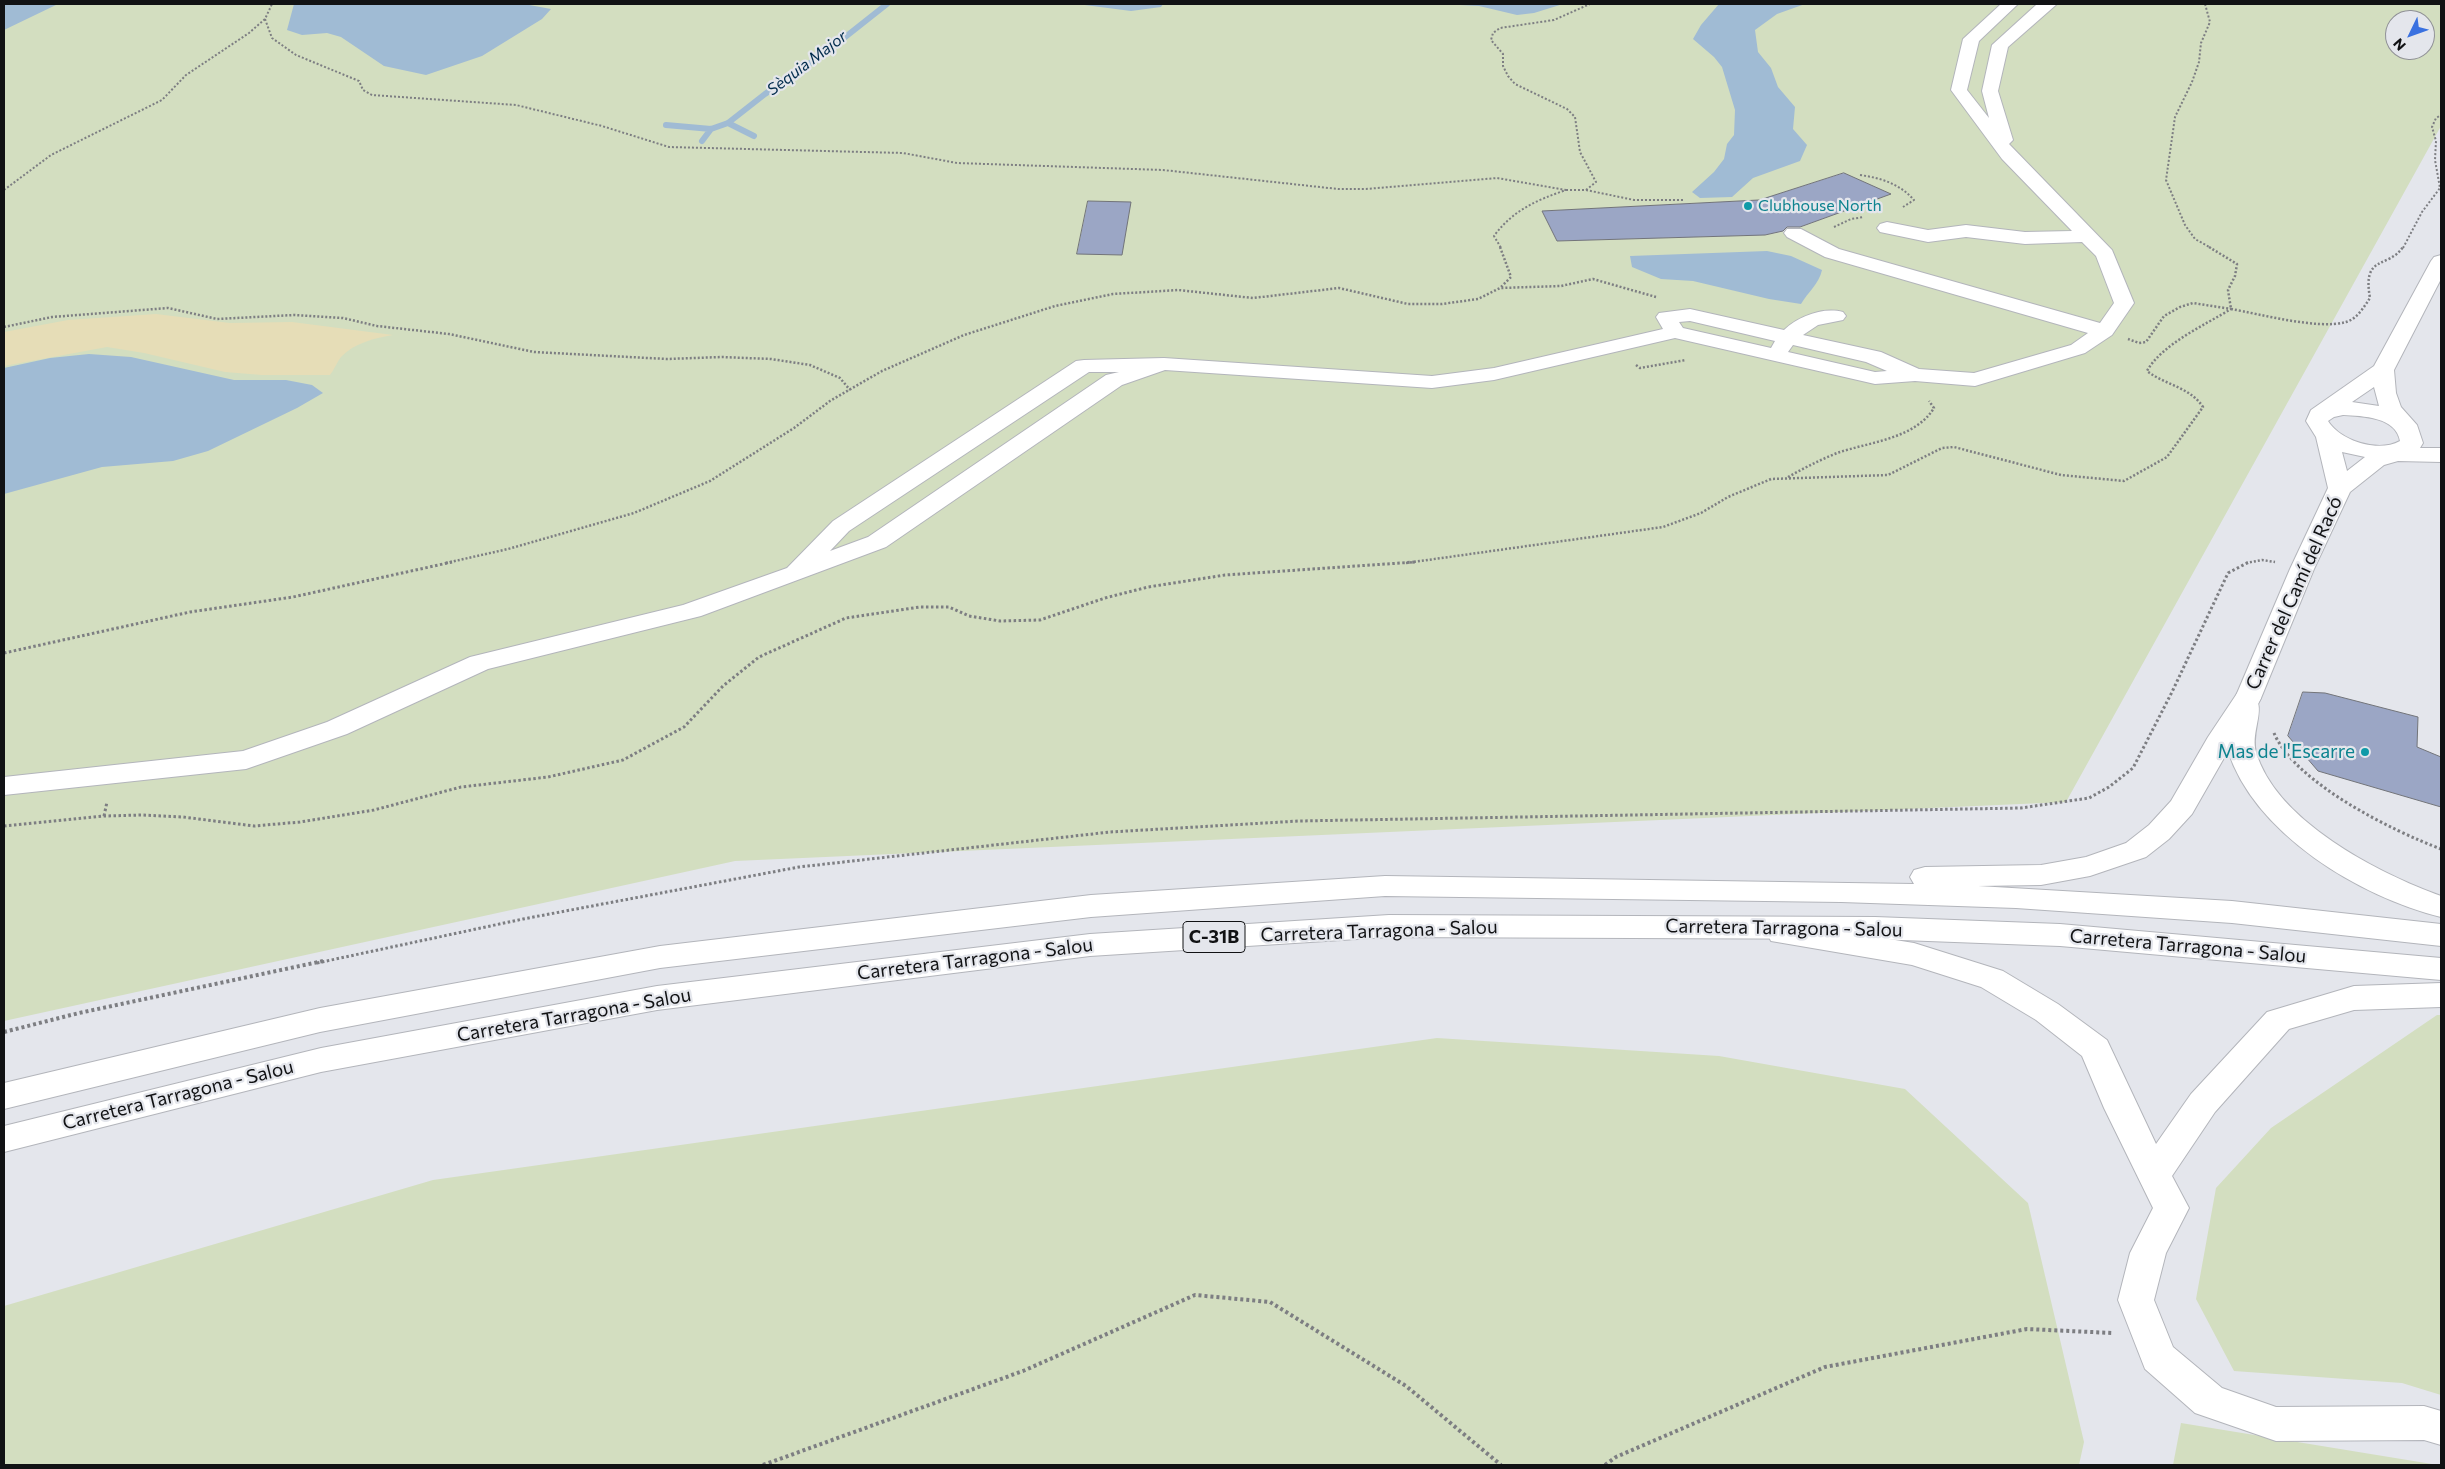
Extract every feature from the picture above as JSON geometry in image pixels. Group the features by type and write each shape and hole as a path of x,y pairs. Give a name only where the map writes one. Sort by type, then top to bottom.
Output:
{"main road":[{"path":"796,573 841,526 1084,366 1164,364 1432,382 1494,374 1675,332 1875,378 1914,375 1975,380 2078,349 2106,331 2124,303 2106,254 2008,156 1959,90 1971,39 2010,4"},
{"path":"2008,156 1990,91 2000,44 2041,8 2049,4"},
{"path":"1887,228 1928,236 1966,231 2026,238 2088,236"},
{"path":"1794,233 1832,254 2106,331"},
{"path":"1821,248 1846,247 1918,267"},
{"path":"2326,410 2383,370 2441,261"},
{"path":"1675,332 1666,317 1690,315 1874,356 1914,375"},
{"path":"1776,355 1787,337 1796,328 1820,317 1836,316"},
{"path":"4,786 246,760 337,728 479,663 692,611 877,542 1114,380 1164,364"},
{"path":"1084,366 1114,380"},
{"path":"2383,370 2385,393 2399,438"},
{"path":"2326,410 2337,408 2368,410 2399,438 2441,455"},
{"name":"Carrer del Camí del Racó","path":"2326,410 2319,415 2317,421 2319,428 2326,435 2340,488"},
{"path":"2326,435 2351,447 2399,438 2441,439"},
{"name":"Carrer del Camí del Racó","path":"2248,698 2302,569 2340,488 2376,460 2399,438"},
{"path":"1627,890 1723,873 1951,877 2041,875 2111,860 2136,850 2152,838 2182,807 2222,737 2248,698"},
{"path":"2248,698 2241,726 2241,750 2249,772 2266,797 2313,840 2374,880 2441,907"},
{"name":"Carretera Tarragona - Salou","path":"4,1096 320,1020 660,957 1111,904 1385,886 1841,892 2016,898 2232,912 2441,935"},
{"name":"Carretera Tarragona - Salou","path":"4,1139 321,1060 657,998 1070,947 1389,926 1875,928 2060,935 2441,968"},
{"path":"1740,926 1914,954 1992,979 2047,1012 2095,1049 2121,1108 2171,1208 2148,1253 2136,1300 2158,1357 2209,1401 2276,1424 2424,1423 2441,1428"},
{"path":"2154,1175 2203,1103 2278,1020 2354,998 2441,995"}],"path":[{"path":"4,190 51,155 162,100 186,75 265,19 272,4"},
{"path":"1586,190 1596,182 1579,148 1578,122 1568,110 1514,84 1505,75 1502,62 1504,54 1491,40 1492,33 1500,28 1548,21 1590,4"},
{"path":"2205,4 2210,22 2201,42 2199,62 2192,82 2175,117 2166,180 2185,225 2195,239 2237,264 2235,276 2228,290 2231,309"},
{"path":"265,19 272,38 296,54 359,81 363,90 372,95 466,100 516,105 566,116 669,148 885,152 957,163 1163,170 1279,181 1338,189 1366,189 1497,178 1566,190 1586,190 1629,201 1654,203 1684,200"},
{"path":"2106,331 2139,343 2146,342 2164,316 2180,307 2193,303 2327,323 2346,322 2360,314 2370,298 2367,281 2376,265 2402,250 2422,212 2440,188 2435,160 2436,141 2432,127 2436,118 2441,115"},
{"path":"1860,174 1875,177 1908,192 1914,200 1903,207"},
{"path":"4,653 190,612 293,597 368,581 508,549 634,513 710,481 882,371 964,335 1055,306 1113,294 1178,290 1252,298 1339,288 1408,304 1442,304 1478,299 1500,288 1511,277 1505,257 1494,236 1504,220 1525,205 1566,190"},
{"path":"1794,233 1813,234 1850,219 1868,217"},
{"path":"1500,288 1561,286 1593,279 1671,302 1690,315"},
{"path":"4,327 52,317 168,308 217,319 294,315 342,318 377,326 449,334 534,352 667,359 722,357 771,359 810,364 840,378 850,390"},
{"path":"4,826 104,816 143,815 183,817 254,826 300,822 374,810 460,787 548,777 591,769 624,760 650,748 684,727 723,686 759,657 846,618 920,607 950,607 969,616 1000,621 1040,620 1105,598 1148,587 1225,575 1393,565 1663,527 1701,513 1728,497 1771,479 1888,475 1942,448 1954,447 2061,475 2097,480 2124,481 2167,457 2203,408 2200,400 2189,392 2154,378 2147,371 2152,360 2166,349 2231,309"},
{"path":"1785,478 1840,452 1888,438 1916,426 1932,415 1934,408 1929,400"},
{"path":"4,1032 79,1013 523,918 798,867 1110,832 1299,821 2021,808 2053,805 2089,798 2109,787 2133,768 2172,692 2228,573 2246,561 2266,560 2302,569"},
{"path":"2273,728 2275,736 2296,762 2330,792 2376,819 2441,849"},
{"path":"763,1465 1023,1371 1195,1295 1270,1302 1406,1386 1501,1465"},
{"path":"1605,1465 1616,1457 1825,1368 2027,1330 2150,1335"}],"green space":[{"path":"4,4 2441,4 2441,126 2066,802 735,861 4,1021","holes":["1843,173 1890,194 1793,230 1765,235 1557,241 1542,211 1759,200"]},
{"path":"2437,1015 2441,1015 2441,1395 2402,1383 2234,1371 2196,1299 2216,1188 2271,1128"},
{"path":"1437,1038 1719,1056 1905,1089 2028,1203 2084,1442 2079,1465 4,1465 4,1306 433,1180"},
{"path":"2181,1423 2438,1465 2173,1465"}],"sand":[{"path":"156,314 230,323 292,322 393,335 372,340 352,348 341,357 330,375 262,375 225,372 144,353 107,347 4,366 4,332 68,320"}],"water":[{"path":"4,4 58,4 4,30"},
{"path":"294,4 524,4 551,9 542,19 482,56 426,75 384,66 341,37 327,33 302,35 287,30"},
{"path":"1077,4 1163,4 1161,7 1131,11"},
{"path":"1441,4 1563,4 1534,13 1517,15 1479,6"},
{"path":"1719,4 1805,4 1777,14 1755,30 1758,52 1771,68 1778,87 1795,107 1793,129 1807,145 1800,161 1753,178 1732,197 1700,198 1692,192 1714,172 1724,159 1727,144 1734,135 1735,110 1722,67 1714,57 1693,39 1701,25"},
{"path":"1767,251 1791,256 1822,270 1816,284 1801,304 1769,299 1693,281 1661,279 1632,267 1630,256"},
{"path":"89,354 131,357 234,380 286,380 312,385 323,393 297,408 208,451 173,461 102,467 4,494 4,368 50,358"}],"building":[{"name":"Clubhouse North","path":"1844,173 1891,194 1800,227 1787,227 1783,231 1765,235 1557,241 1542,211 1759,200"},
{"path":"1088,201 1131,202 1122,255 1077,254"},
{"name":"Mas de l'Escarre","path":"2303,692 2325,693 2418,717 2417,747 2441,757 2441,807 2318,771 2288,736"}],"waterway":[{"name":"Sèquia Major","path":"728,123 765,94 825,53 887,4"},
{"name":"Sèquia Major","path":"711,129 728,123"},
{"name":"Sèquia Major","path":"728,123 754,136"},
{"name":"Sèquia Major","path":"666,125 711,129"},
{"name":"Sèquia Major","path":"702,141 711,129"}],"place":[{"name":"Clubhouse North","path":"1748,206"},
{"name":"Mas de l'Escarre","path":"2365,752"}]}
